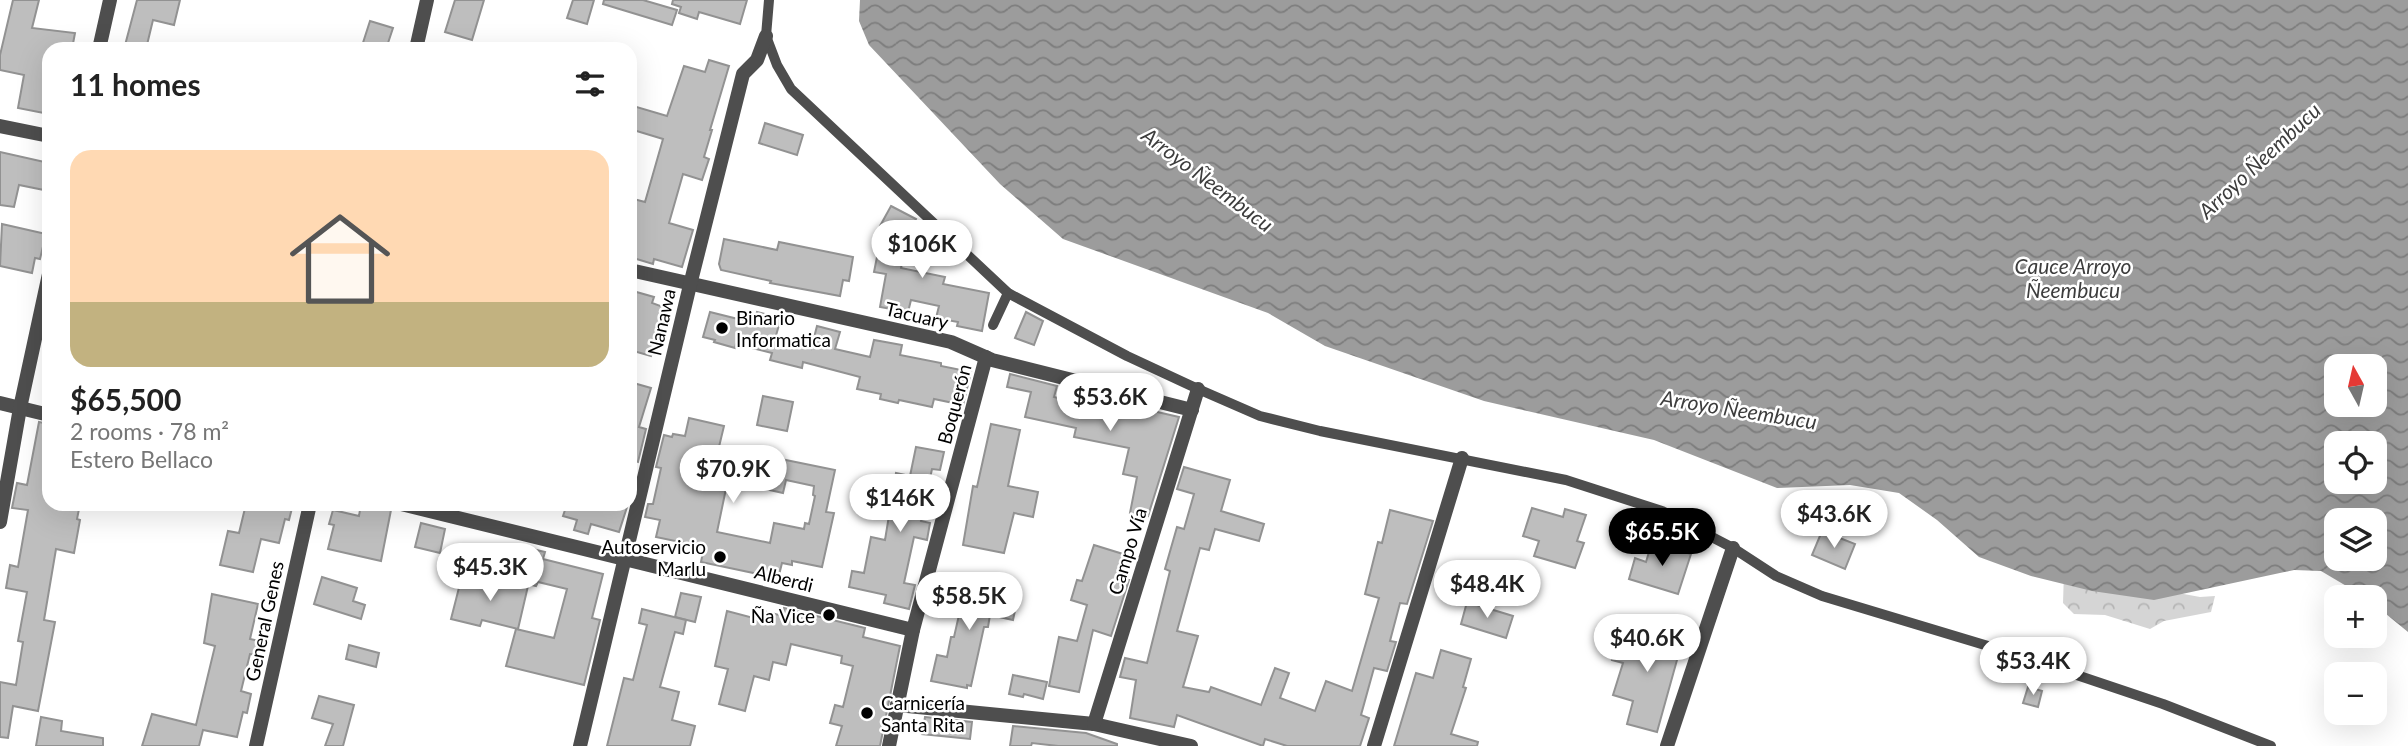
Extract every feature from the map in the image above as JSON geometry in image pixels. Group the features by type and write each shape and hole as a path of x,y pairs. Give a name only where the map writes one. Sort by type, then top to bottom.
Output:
{"street":[{"path":"101,42 110,0"},
{"path":"418,42 428,0"},
{"name":"Nanawa","path":"637,508 743,74 757,60 766,36"},
{"path":"0,126 42,135"},
{"name":"Tacuary","path":"637,272 951,342 986,357 1192,410"},
{"path":"0,522 20,408 42,306"},
{"name":"Boquerón","path":"889,746 913,630 986,357"},
{"name":"Campo Vía","path":"1094,724 1198,389"},
{"path":"0,403 42,413"},
{"path":"1374,746 1462,458"},
{"name":"General Genes","path":"256,746 308,511"},
{"name":"Alberdi","path":"430,511 913,630"},
{"name":"Nanawa","path":"580,746 636,511"},
{"path":"1667,746 1733,548"},
{"path":"897,705 1094,724 1191,746"}],"lane":[{"path":"769,0 766,36 777,65 791,89 1008,293 1127,356 1260,416 1320,431 1566,480 1662,511 1733,548 1776,576 1822,596 2163,704 2271,746"},
{"path":"993,325 1008,293"}],"green space":[{"path":"2064,572 2200,597 2215,596 2211,612 2164,621 2150,629 2105,615 2074,614 2063,603"}],"water":[{"name":"Cauce Arroyo Ñeembucu","path":"860,0 2408,0 2408,632 2387,615 2387,585 2345,585 2321,571 2294,570 2154,600 2092,591 2031,576 1979,557 1937,520 1899,493 1850,485 1777,488 1654,440 1484,401 1325,346 1268,313 1063,239 1000,184 869,45 859,21"}],"building":[{"path":"13,0 39,0 32,28 75,33 73,42 42,42 42,113 18,108 24,75 0,70 0,55"},
{"path":"137,0 180,0 174,25 153,20 148,42 126,42"},
{"path":"455,0 484,0 472,40 445,32"},
{"path":"573,0 594,0 587,24 567,18"},
{"path":"604,0 643,0 677,10 672,25 603,4"},
{"path":"673,0 747,0 740,24 699,12 697,19 679,13 681,7 672,4"},
{"path":"370,21 393,28 388,42 363,42"},
{"path":"709,60 729,66 710,130 704,157 709,159 702,180 683,174 669,223 693,230 682,267 654,259 653,264 637,259 637,200 645,202 663,139 637,131 637,107 667,116 684,66 705,72"},
{"path":"765,123 803,135 797,155 759,143"},
{"path":"0,152 42,161 42,190 19,185 14,207 0,205"},
{"path":"891,206 916,219 908,235 901,268 945,277 943,284 989,293 982,331 957,326 958,322 936,318 939,306 911,300 908,312 880,307 886,274 874,272 883,227 880,226"},
{"path":"2,224 42,233 40,259 35,258 32,273 0,266"},
{"path":"724,239 777,250 779,242 853,257 849,281 843,280 840,296 770,283 771,281 721,270 719,264"},
{"path":"637,292 654,297 652,303 666,308 651,356 637,352"},
{"path":"710,312 754,323 757,312 781,318 775,339 811,349 817,326 840,332 835,349 870,357 874,340 902,345 900,355 971,372 963,405 934,399 932,407 880,399 881,394 857,389 860,377 803,362 802,368 770,360 772,353 736,344 735,348 714,342 715,340 703,337"},
{"path":"1026,312 1043,321 1034,345 1015,338"},
{"path":"1010,374 1057,386 1054,397 1113,410 1114,402 1179,417 1148,516 1130,513 1137,477 1123,474 1129,448 1074,437 1076,428 1025,417 1031,392 1007,387"},
{"path":"637,384 651,388 639,427 646,429 638,462"},
{"path":"763,396 793,402 787,431 757,425"},
{"path":"689,418 724,426 718,451 733,455 717,532 770,543 774,523 804,529 805,523 809,524 815,496 814,486 786,480 783,493 765,489 771,457 835,470 826,512 834,513 822,567 792,561 792,565 782,563 779,575 764,572 763,575 701,562 704,547 656,537 660,520 645,517 648,504 653,504 661,468 656,467 664,435 685,436"},
{"path":"39,422 42,423 42,511 79,511 77,519 80,520 74,553 56,549 44,620 55,622 38,711 13,706 8,738 0,737 0,682 16,685 23,642 18,641 27,592 6,588 10,565 18,567 28,510 12,508 17,483 27,485"},
{"path":"991,424 1020,430 1008,486 1038,492 1033,517 1014,513 1004,553 963,545 973,486 977,487"},
{"path":"916,447 944,452 940,470 932,469 921,521 930,523 927,540 914,537 904,583 915,585 909,609 884,603 886,595 849,587 852,571 864,573 871,537 885,540 896,473 910,476"},
{"path":"1184,467 1230,480 1221,511 1264,524 1259,541 1215,529 1209,550 1200,548 1177,631 1198,636 1183,687 1209,692 1211,687 1261,705 1275,668 1289,673 1280,698 1315,711 1326,681 1352,691 1379,598 1365,594 1378,542 1382,543 1390,510 1433,521 1407,604 1400,603 1390,641 1396,642 1387,671 1374,668 1361,715 1369,718 1360,746 1287,746 1265,739 1263,746 1177,715 1174,727 1130,718 1136,680 1120,677 1125,658 1147,663 1170,571 1165,569 1177,527 1184,529 1194,494 1177,489"},
{"path":"1532,508 1563,517 1565,509 1586,515 1577,541 1584,543 1575,568 1534,556 1539,541 1523,536"},
{"path":"244,511 291,511 289,520 285,519 279,543 261,539 253,572 220,565 228,531 239,533"},
{"path":"333,511 359,516 360,511 391,511 381,561 328,549 334,525 329,524"},
{"path":"565,511 626,511 619,532 591,524 588,534 574,530 577,520 563,516"},
{"path":"421,523 445,529 440,553 415,547"},
{"path":"1822,531 1855,544 1845,569 1812,555"},
{"path":"1652,542 1691,554 1678,594 1629,579 1635,558 1646,562"},
{"path":"1094,545 1123,554 1116,576 1129,580 1111,636 1093,630 1079,692 1049,686 1059,637 1077,641 1087,605 1071,600 1077,580 1082,581"},
{"path":"524,547 545,552 543,559 603,574 592,618 600,620 584,685 506,666 516,629 554,638 567,589 538,582 536,586 516,581"},
{"path":"955,574 982,579 979,593 1017,601 1013,620 990,615 988,627 984,627 971,686 967,685 967,688 931,681 937,655 947,657 964,593 952,591"},
{"path":"462,576 503,586 505,580 528,586 518,629 482,620 480,626 451,619"},
{"path":"322,577 357,588 353,601 365,605 361,619 314,604"},
{"path":"681,593 701,597 695,622 675,617"},
{"path":"212,594 258,604 250,639 260,641 257,655 250,654 241,691 251,694 237,737 203,730 199,746 142,746 152,714 196,725 215,646 204,643"},
{"path":"1467,602 1513,616 1506,638 1461,624"},
{"path":"784,608 865,628 863,637 900,646 880,746 836,746 842,726 830,723 835,705 843,707 853,666 841,663 842,656 791,644 786,665 773,662 769,680 754,676 745,711 719,704 728,669 715,666 727,611 765,621 767,612 783,616"},
{"path":"642,609 686,620 683,634 675,632 660,687 679,692 672,720 695,726 690,746 607,746 624,678 633,680 647,625 639,623"},
{"path":"1636,622 1668,632 1667,637 1682,642 1657,732 1627,724 1633,701 1613,695 1623,663 1612,660 1617,644 1628,647"},
{"path":"349,645 379,653 376,667 346,659"},
{"path":"1441,650 1471,659 1463,687 1466,688 1451,734 1478,742 1477,746 1394,746 1416,673 1433,678"},
{"path":"1013,675 1047,682 1043,699 1024,694 1023,697 1009,694"},
{"path":"2028,687 2042,691 2038,707 2023,703"},
{"path":"319,696 354,705 343,746 325,746 333,724 312,718"},
{"path":"41,717 62,721 61,731 103,738 103,746 36,746"},
{"path":"925,717 972,722 970,739 922,734"},
{"path":"1013,726 1086,733 1117,746 1032,743 1031,746 1010,746"}],"place":[{"name":"Binario Informatica","path":"722,328"},
{"name":"Autoservicio Marlu","path":"720,557"},
{"name":"Ña Vice","path":"829,615"},
{"name":"Carnicería Santa Rita","path":"867,713"}],"water label":[{"name":"Arroyo Ñeembucu","path":"2259,160"},
{"name":"Arroyo Ñeembucu","path":"1208,179"},
{"name":"Arroyo Ñeembucu","path":"1739,409"}]}
